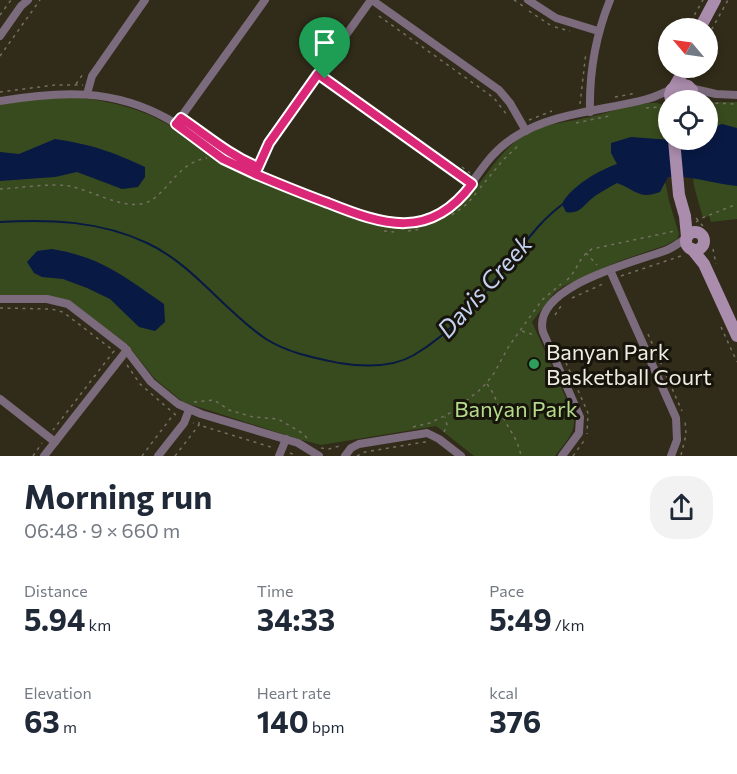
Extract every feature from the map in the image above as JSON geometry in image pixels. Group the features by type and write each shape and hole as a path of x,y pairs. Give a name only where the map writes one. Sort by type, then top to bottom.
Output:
{"street":[{"path":"87,90 95,70 145,0"},
{"path":"176,124 265,0"},
{"path":"255,174 269,143 371,0 499,90 510,103 524,127"},
{"path":"528,0 556,18 598,31"},
{"path":"590,112 591,72 598,31 610,0"},
{"path":"705,18 715,0"},
{"path":"0,36 24,2"},
{"path":"318,74 469,182"},
{"path":"676,90 681,84 690,90"},
{"path":"0,100 87,90 141,107 176,124 223,159 355,214 389,224 414,222 439,214 458,201 469,182 524,127 558,118 646,104 658,99"},
{"path":"718,94 737,95"},
{"path":"646,104 658,99"},
{"path":"675,150 679,195 693,236 710,264 737,336"},
{"path":"562,456 579,433 580,417 543,332 542,321 546,310 558,295 610,270 669,249 693,236"},
{"path":"610,270 676,418 677,440 670,456"},
{"path":"0,299 52,300 68,304 127,350 151,382 173,401 190,406 201,414 303,445 320,456"},
{"path":"44,456 127,350"},
{"path":"0,399 55,442"},
{"path":"159,456 185,421 190,406"},
{"path":"345,456 355,446 364,442 422,433 431,434 436,442 461,456"},
{"path":"286,439 286,454"}],"path":[{"path":"0,15 11,0"},
{"path":"0,56 40,0"},
{"path":"693,18 703,0"},
{"path":"718,18 728,0"},
{"path":"373,11 494,98 511,121"},
{"path":"0,92 55,84 87,90"},
{"path":"608,99 641,92"},
{"path":"718,103 737,104"},
{"path":"646,104 658,107"},
{"path":"524,127 534,117 557,110"},
{"path":"569,123 612,115"},
{"path":"448,218 467,204 504,159 524,141"},
{"path":"0,189 66,186 117,201 141,204 159,194 192,161 210,157 202,152"},
{"path":"469,182 475,167"},
{"path":"693,236 702,218 737,204"},
{"path":"407,231 426,228"},
{"path":"375,230 400,232"},
{"path":"693,236 710,264"},
{"path":"411,427 430,423 444,416 465,402 486,383 542,300 571,276 586,252 604,245 693,236"},
{"path":"0,308 51,309 63,312 114,351 53,430"},
{"path":"122,367 126,365 140,384 174,415 185,421 297,456"},
{"path":"486,383 497,399 501,414 515,436 521,456"},
{"path":"190,406 214,400 229,410 253,417 278,419 302,433 313,445 321,448 329,449 343,445"},
{"path":"175,456 199,425 201,414"},
{"path":"142,456 174,415"},
{"path":"357,456 365,452 436,442 447,425 444,416"},
{"path":"33,456 43,443"}],"green space":[{"name":"Banyan Park","path":"75,97 113,103 137,110 161,120 241,173 363,222 391,227 420,225 446,215 458,207 512,144 538,129 633,105 657,103 658,150 718,150 718,102 737,102 737,219 711,222 709,216 703,218 694,186 691,156 664,176 679,234 677,239 617,262 564,286 554,293 532,322 573,414 574,426 570,436 555,456 474,456 436,426 321,445 183,402 155,379 127,344 69,301 50,296 0,295 0,105 37,99"}],"water":[{"path":"722,124 737,128 737,186 686,177 668,177 660,192 642,195 617,183 595,196 575,212 566,212 562,204 571,191 602,170 617,164 611,153 611,143 631,137 658,139 658,150 718,150 718,125"},
{"path":"55,139 90,146 122,157 145,167 145,177 138,187 122,189 77,172 55,177 0,181 0,152 19,154"},
{"path":"52,249 85,257 112,269 164,304 165,322 155,331 139,327 110,299 63,279 42,277 34,273 27,262 37,251"}],"waterway":[{"name":"Davis Creek","path":"0,222 75,223 130,236 164,252 179,263 251,328 274,344 339,363 378,365 397,362 414,355 455,324 479,299 541,223 563,204"}],"place":[{"name":"Banyan Park Basketball Court","path":"534,364"}],"route":[{"path":"325,79 318,74 269,143 255,174 223,159 176,124 181,118 222,148 258,167 255,174 374,221 396,224 432,217 452,206 463,196 472,184 325,79"}]}
